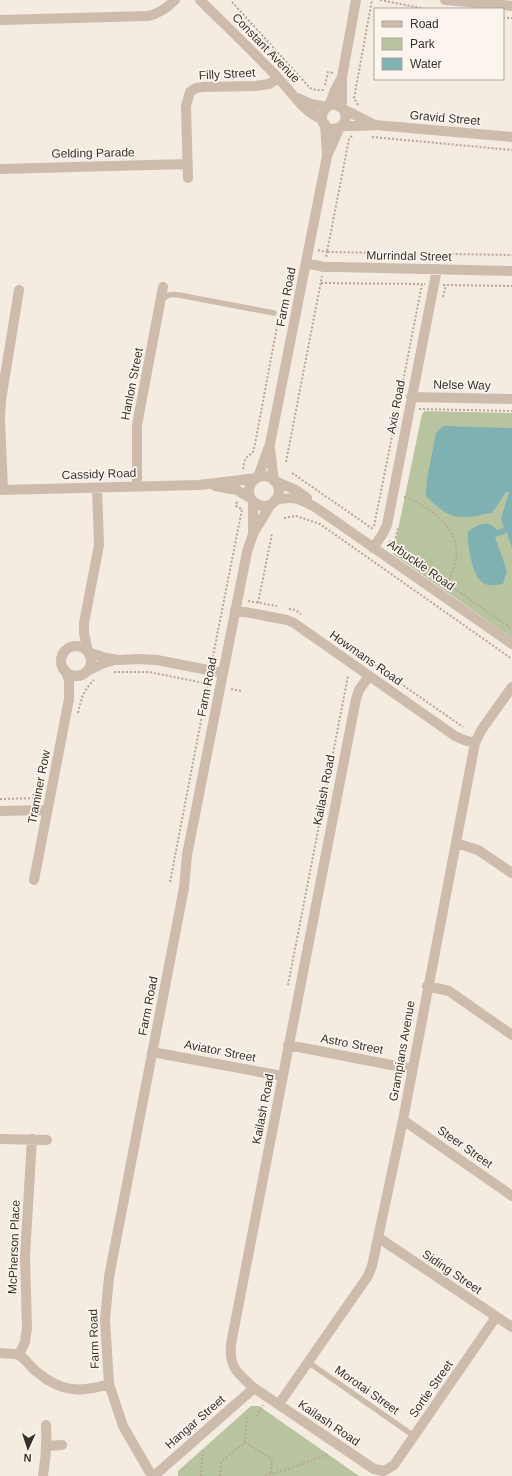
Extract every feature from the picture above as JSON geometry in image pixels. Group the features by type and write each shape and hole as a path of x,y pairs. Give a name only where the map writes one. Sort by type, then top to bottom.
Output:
{"street":[{"path":"0,20 148,16 156,15 163,11 175,0"},
{"name":"Constant Avenue","path":"200,0 278,78 307,111 323,122"},
{"path":"342,76 328,107 323,112 323,122 333,129 341,127 346,119 346,114 343,108 342,76 356,0"},
{"path":"445,0 512,6"},
{"name":"Filly Street","path":"188,178 186,106 190,92 196,88 203,87 255,86 269,84 278,78"},
{"name":"Constant Avenue","path":"296,98 312,104 328,107"},
{"path":"328,107 336,105 343,108 358,122"},
{"name":"Farm Road","path":"323,122 327,156"},
{"name":"Gravid Street","path":"341,127 358,122 375,125 512,138"},
{"name":"Farm Road","path":"258,478 270,444 327,156 341,127"},
{"name":"Gelding Parade","path":"0,168 187,164"},
{"name":"Murrindal Street","path":"306,263 324,267 512,270"},
{"name":"Axis Road","path":"373,548 382,535 386,525 437,269"},
{"name":"Hanlon Street","path":"137,486 137,425 164,287"},
{"path":"2,490 1,400 19,290"},
{"name":"Nelse Way","path":"410,402 512,399"},
{"name":"Farm Road","path":"270,444 274,481"},
{"path":"266,477 274,481 278,491 273,502 262,506 252,500 249,489 253,480 258,478 266,477"},
{"name":"Cassidy Road","path":"2,490 199,484 258,478"},
{"name":"Arbuckle Road","path":"274,481 306,497 315,507"},
{"name":"Cassidy Road","path":"199,484 239,491 252,500"},
{"path":"86,672 90,667 91,660 84,633 84,623 99,545 98,488"},
{"name":"Arbuckle Road","path":"273,502 290,497 299,498 315,507 512,644"},
{"name":"Farm Road","path":"252,500 253,534"},
{"name":"Farm Road","path":"153,1476 124,1426 109,1384 104,1320 109,1277 184,888 187,855 247,552 253,534 273,502"},
{"name":"Howmans Road","path":"235,610 288,620 294,623 455,736 475,743"},
{"path":"84,623 64,653 62,665 65,670 69,674 80,675 104,663 119,660"},
{"path":"68,649 79,647 88,652 106,658 119,660 157,660 223,673"},
{"name":"Traminer Row","path":"34,880 69,699 69,680 65,670"},
{"name":"Traminer Row","path":"69,699 86,672"},
{"name":"Kailash Road","path":"369,676 359,690 356,699 282,1076 230,1353 232,1364 237,1373 254,1388 374,1469 384,1472"},
{"name":"Grampians Avenue","path":"279,1404 368,1276 372,1266 403,1120 427,986 475,743 482,729 512,687"},
{"path":"0,811 47,810"},
{"path":"456,843 478,850 512,873"},
{"path":"427,986 449,991 512,1035"},
{"name":"Astro Street","path":"288,1046 412,1069"},
{"name":"Aviator Street","path":"152,1052 282,1076"},
{"name":"Steer Street","path":"403,1120 512,1196"},
{"name":"McPherson Place","path":"18,1355 25,1342 27,1328 25,1256 32,1139"},
{"path":"0,1140 47,1140"},
{"name":"Siding Street","path":"379,1238 512,1327"},
{"name":"Sortie Street","path":"384,1472 394,1465 496,1317"},
{"path":"0,1353 18,1355 48,1380 61,1387 74,1390 88,1390 109,1384"},
{"name":"Hangar Street","path":"153,1476 254,1388"},
{"path":"42,1476 47,1446 46,1425"},
{"path":"47,1446 62,1445"}],"lane":[{"path":"161,302 165,297 171,294 274,313"},
{"name":"Morotai Street","path":"308,1362 414,1436"}],"path":[{"path":"286,462 349,139 354,135 357,135 359,107 354,98 372,0"},
{"path":"380,0 421,8"},
{"path":"232,2 310,88 324,90 328,72 342,76"},
{"path":"372,137 512,150"},
{"path":"309,249 328,252 512,255"},
{"path":"321,283 422,284"},
{"path":"241,479 245,459 253,452 255,444 278,321"},
{"path":"398,405 410,402 421,410 512,411"},
{"path":"292,473 382,535 394,546 512,629"},
{"path":"170,882 242,509 236,506 239,491"},
{"path":"404,497 411,499 427,508 446,525 454,538 457,559 447,584"},
{"path":"284,518 296,516 320,524 512,659"},
{"path":"256,614 272,534"},
{"path":"113,672 149,672 241,691"},
{"path":"288,985 348,676"},
{"path":"77,720 82,697 86,688 94,680"},
{"path":"0,799 50,798"},
{"path":"220,1476 221,1463 223,1460 245,1442 247,1416"},
{"path":"245,1442 272,1459 270,1474"},
{"path":"201,1476 203,1451"},
{"path":"265,1476 328,1454"}],"green space":[{"path":"425,411 512,413 512,638 393,554 422,414"},
{"path":"251,1406 259,1406 359,1476 178,1476 178,1471"}],"water":[{"path":"443,426 512,428 512,548 507,533 495,537 507,571 503,584 486,585 478,578 471,558 468,543 468,532 482,524 490,525 497,530 504,528 501,518 509,493 507,491 492,513 471,517 449,514 426,496 427,479 436,433"}]}
